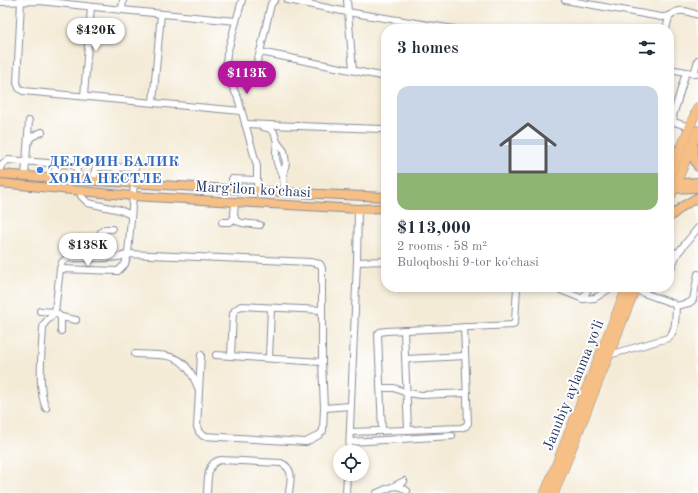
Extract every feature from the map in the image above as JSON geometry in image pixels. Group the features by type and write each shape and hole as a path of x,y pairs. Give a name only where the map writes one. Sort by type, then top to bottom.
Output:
{"highway":[{"path":"674,178 693,143 698,108"},
{"path":"674,174 683,144 694,128"},
{"name":"Janubiy aylanma yoʻli","path":"545,493 630,292"},
{"name":"Janubiy aylanma yoʻli","path":"554,493 609,355 631,292"}],"main road":[{"path":"693,143 694,157 698,167"},
{"path":"674,154 683,144"},
{"name":"Margʻilon koʻchasi","path":"0,174 258,191 381,197"},
{"path":"674,184 698,182"},
{"name":"Margʻilon koʻchasi","path":"0,184 133,196 381,208"},
{"path":"674,184 698,188"},
{"path":"674,214 698,197"}],"street":[{"path":"122,10 123,0"},
{"path":"242,0 224,65 226,77 233,86 238,98 257,166 258,191"},
{"path":"233,86 255,68 260,52 270,4 275,0"},
{"path":"288,0 347,12 423,24"},
{"path":"347,0 353,70"},
{"path":"565,0 661,17 669,17"},
{"path":"21,1 17,83 19,88 23,91 241,111"},
{"path":"0,2 40,1 236,21"},
{"path":"84,96 91,7"},
{"path":"667,24 669,17 674,12 679,10 698,15"},
{"path":"153,102 161,14"},
{"path":"260,52 381,76"},
{"path":"674,69 696,74 698,60"},
{"path":"674,113 686,72"},
{"path":"25,176 29,121"},
{"path":"674,122 694,128"},
{"path":"246,126 381,129"},
{"path":"246,126 268,128 275,134 277,142 276,161 283,174"},
{"path":"28,143 31,137 42,132"},
{"path":"277,142 284,151 285,155 286,163 283,174 284,192"},
{"path":"0,169 2,164 8,160 48,163"},
{"path":"51,178 56,167 62,164 76,167 79,180"},
{"path":"94,181 95,169 97,167 135,168"},
{"path":"116,182 117,167"},
{"path":"232,179 257,180"},
{"path":"60,269 118,271 125,264 128,254 134,183"},
{"path":"80,191 81,196 88,203 120,210 131,215"},
{"path":"222,222 230,222 234,218 235,202"},
{"path":"349,445 358,208"},
{"path":"234,218 236,221 242,223 260,225"},
{"path":"100,258 101,232 105,229 112,228"},
{"path":"674,261 677,254 698,228"},
{"path":"46,408 42,397 41,369 43,328 44,324 55,312 60,269 62,262 68,258 100,258 124,256 128,254 316,262 320,264 322,268 322,362 324,408 323,431 319,435 306,442 203,436 198,432 197,427 201,355"},
{"path":"357,262 381,261"},
{"path":"676,306 692,300 698,274"},
{"path":"382,431 378,334 386,331 513,325 515,321 517,292"},
{"path":"566,292 583,299 595,298 604,292"},
{"path":"583,299 586,292"},
{"path":"643,292 672,303 676,306"},
{"path":"231,356 233,314 235,310 241,306 322,310"},
{"path":"609,355 668,338 673,334 676,306"},
{"path":"269,358 271,308"},
{"path":"40,311 55,312 61,317 76,320"},
{"path":"61,317 61,331"},
{"path":"350,432 464,427 468,423 464,327"},
{"path":"404,330 408,430"},
{"path":"135,354 170,356 181,360 190,370 199,392"},
{"path":"216,355 322,362"},
{"path":"406,359 465,356"},
{"path":"380,388 394,388 421,396 467,393"},
{"path":"324,408 350,406"},
{"path":"350,442 452,436"},
{"path":"207,493 208,472 214,461 221,460 284,464 288,466 291,473 289,493"},
{"path":"346,493 347,481"},
{"path":"377,493 404,481"},
{"path":"394,486 400,487 407,491"}],"place":[{"name":"ДЕЛФИН БАЛИК ХОНА НЕСТЛЕ","path":"40,170"}]}
